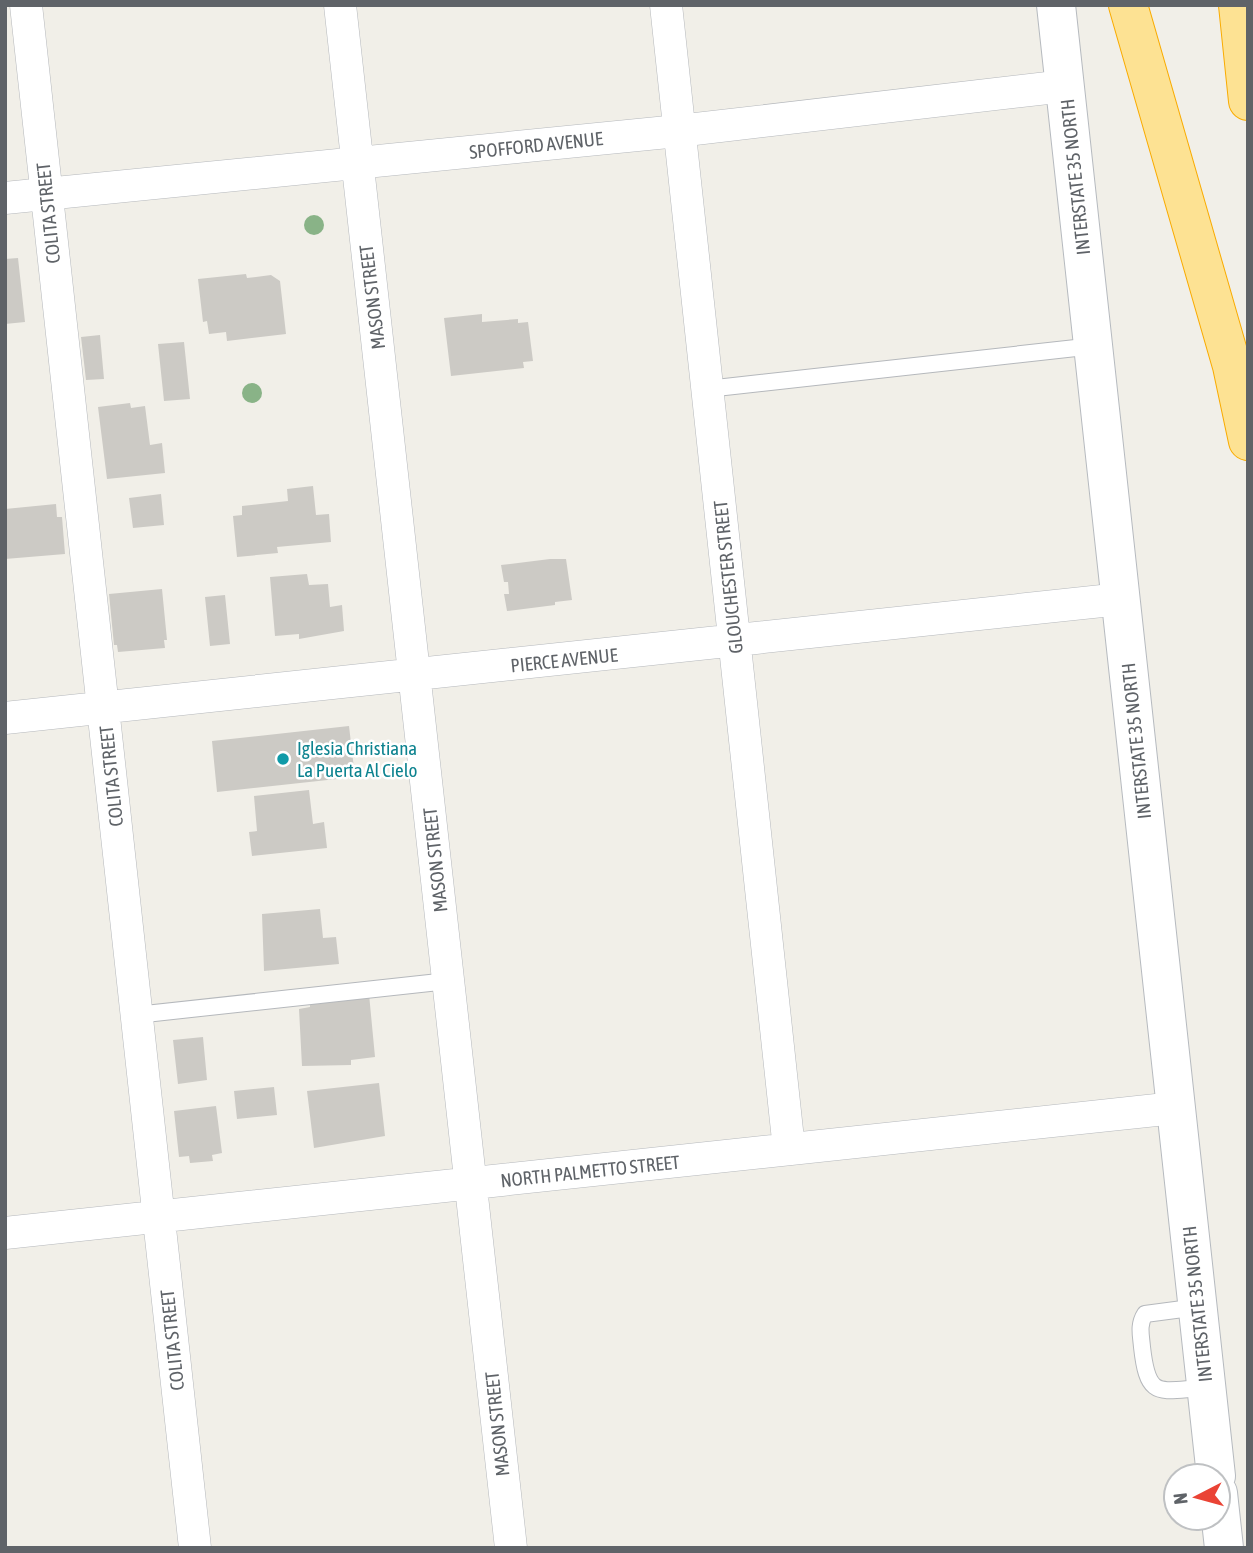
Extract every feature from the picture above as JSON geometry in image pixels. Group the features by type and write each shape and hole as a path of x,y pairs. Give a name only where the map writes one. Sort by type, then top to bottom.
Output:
{"highway":[{"path":"1128,5 1232,366 1248,440"},
{"path":"1238,5 1248,101"}],"main road":[{"name":"INTERSTATE 35 NORTH","path":"1056,5 1214,1462"}],"street":[{"name":"COLITA STREET","path":"26,5 195,1548"},
{"name":"MASON STREET","path":"340,5 511,1548"},
{"name":"GLOUCHESTER STREET","path":"666,5 789,1149"},
{"name":"SPOFFORD AVENUE","path":"5,198 678,131 1065,86"},
{"name":"PIERCE AVENUE","path":"5,718 1122,599"},
{"name":"NORTH PALMETTO STREET","path":"5,1233 1175,1108"}],"lane":[{"path":"707,389 1094,346"},
{"path":"136,1015 448,981"},
{"path":"1198,1307 1145,1314 1140,1322 1146,1376 1150,1385 1161,1390 1206,1388"}],"building":[{"path":"18,258 25,322 5,324 5,259"},
{"path":"246,274 247,278 271,275 280,281 286,334 227,341 226,332 209,334 207,321 203,322 198,279"},
{"path":"482,314 482,322 518,319 518,323 528,322 533,361 523,362 524,368 451,376 444,318"},
{"path":"100,335 104,379 86,380 81,337"},
{"path":"184,342 190,399 164,401 158,344"},
{"path":"130,403 131,408 145,406 150,445 162,443 165,473 107,479 98,407"},
{"path":"313,486 316,515 329,514 331,542 277,547 278,553 237,557 233,516 242,515 242,506 288,501 287,489"},
{"path":"161,494 164,525 133,528 129,498"},
{"path":"56,504 57,517 62,517 65,554 5,559 5,509"},
{"path":"566,559 572,600 507,611 504,594 509,594 508,582 504,582 501,565"},
{"path":"307,574 309,585 328,584 330,607 342,605 344,631 299,639 299,634 275,636 270,577"},
{"path":"162,589 167,640 164,640 165,648 118,652 117,645 114,645 109,594"},
{"path":"225,595 230,644 210,646 205,597"},
{"name":"Iglesia Christiana La Puerta Al Cielo","path":"349,726 355,777 217,792 212,741"},
{"path":"309,790 313,824 324,822 327,848 252,856 249,832 257,831 254,796"},
{"path":"320,909 323,938 336,937 339,964 264,971 262,914"},
{"path":"369,994 375,1057 351,1060 351,1065 302,1066 299,1009 310,1007 310,1000"},
{"path":"203,1037 207,1080 178,1084 173,1040"},
{"path":"379,1083 385,1136 314,1148 307,1091"},
{"path":"274,1087 277,1115 237,1119 234,1091"},
{"path":"216,1106 222,1153 212,1155 213,1161 190,1163 189,1156 179,1157 174,1111"}],"place":[{"name":"Iglesia Christiana La Puerta Al Cielo","path":"283,759"}]}
